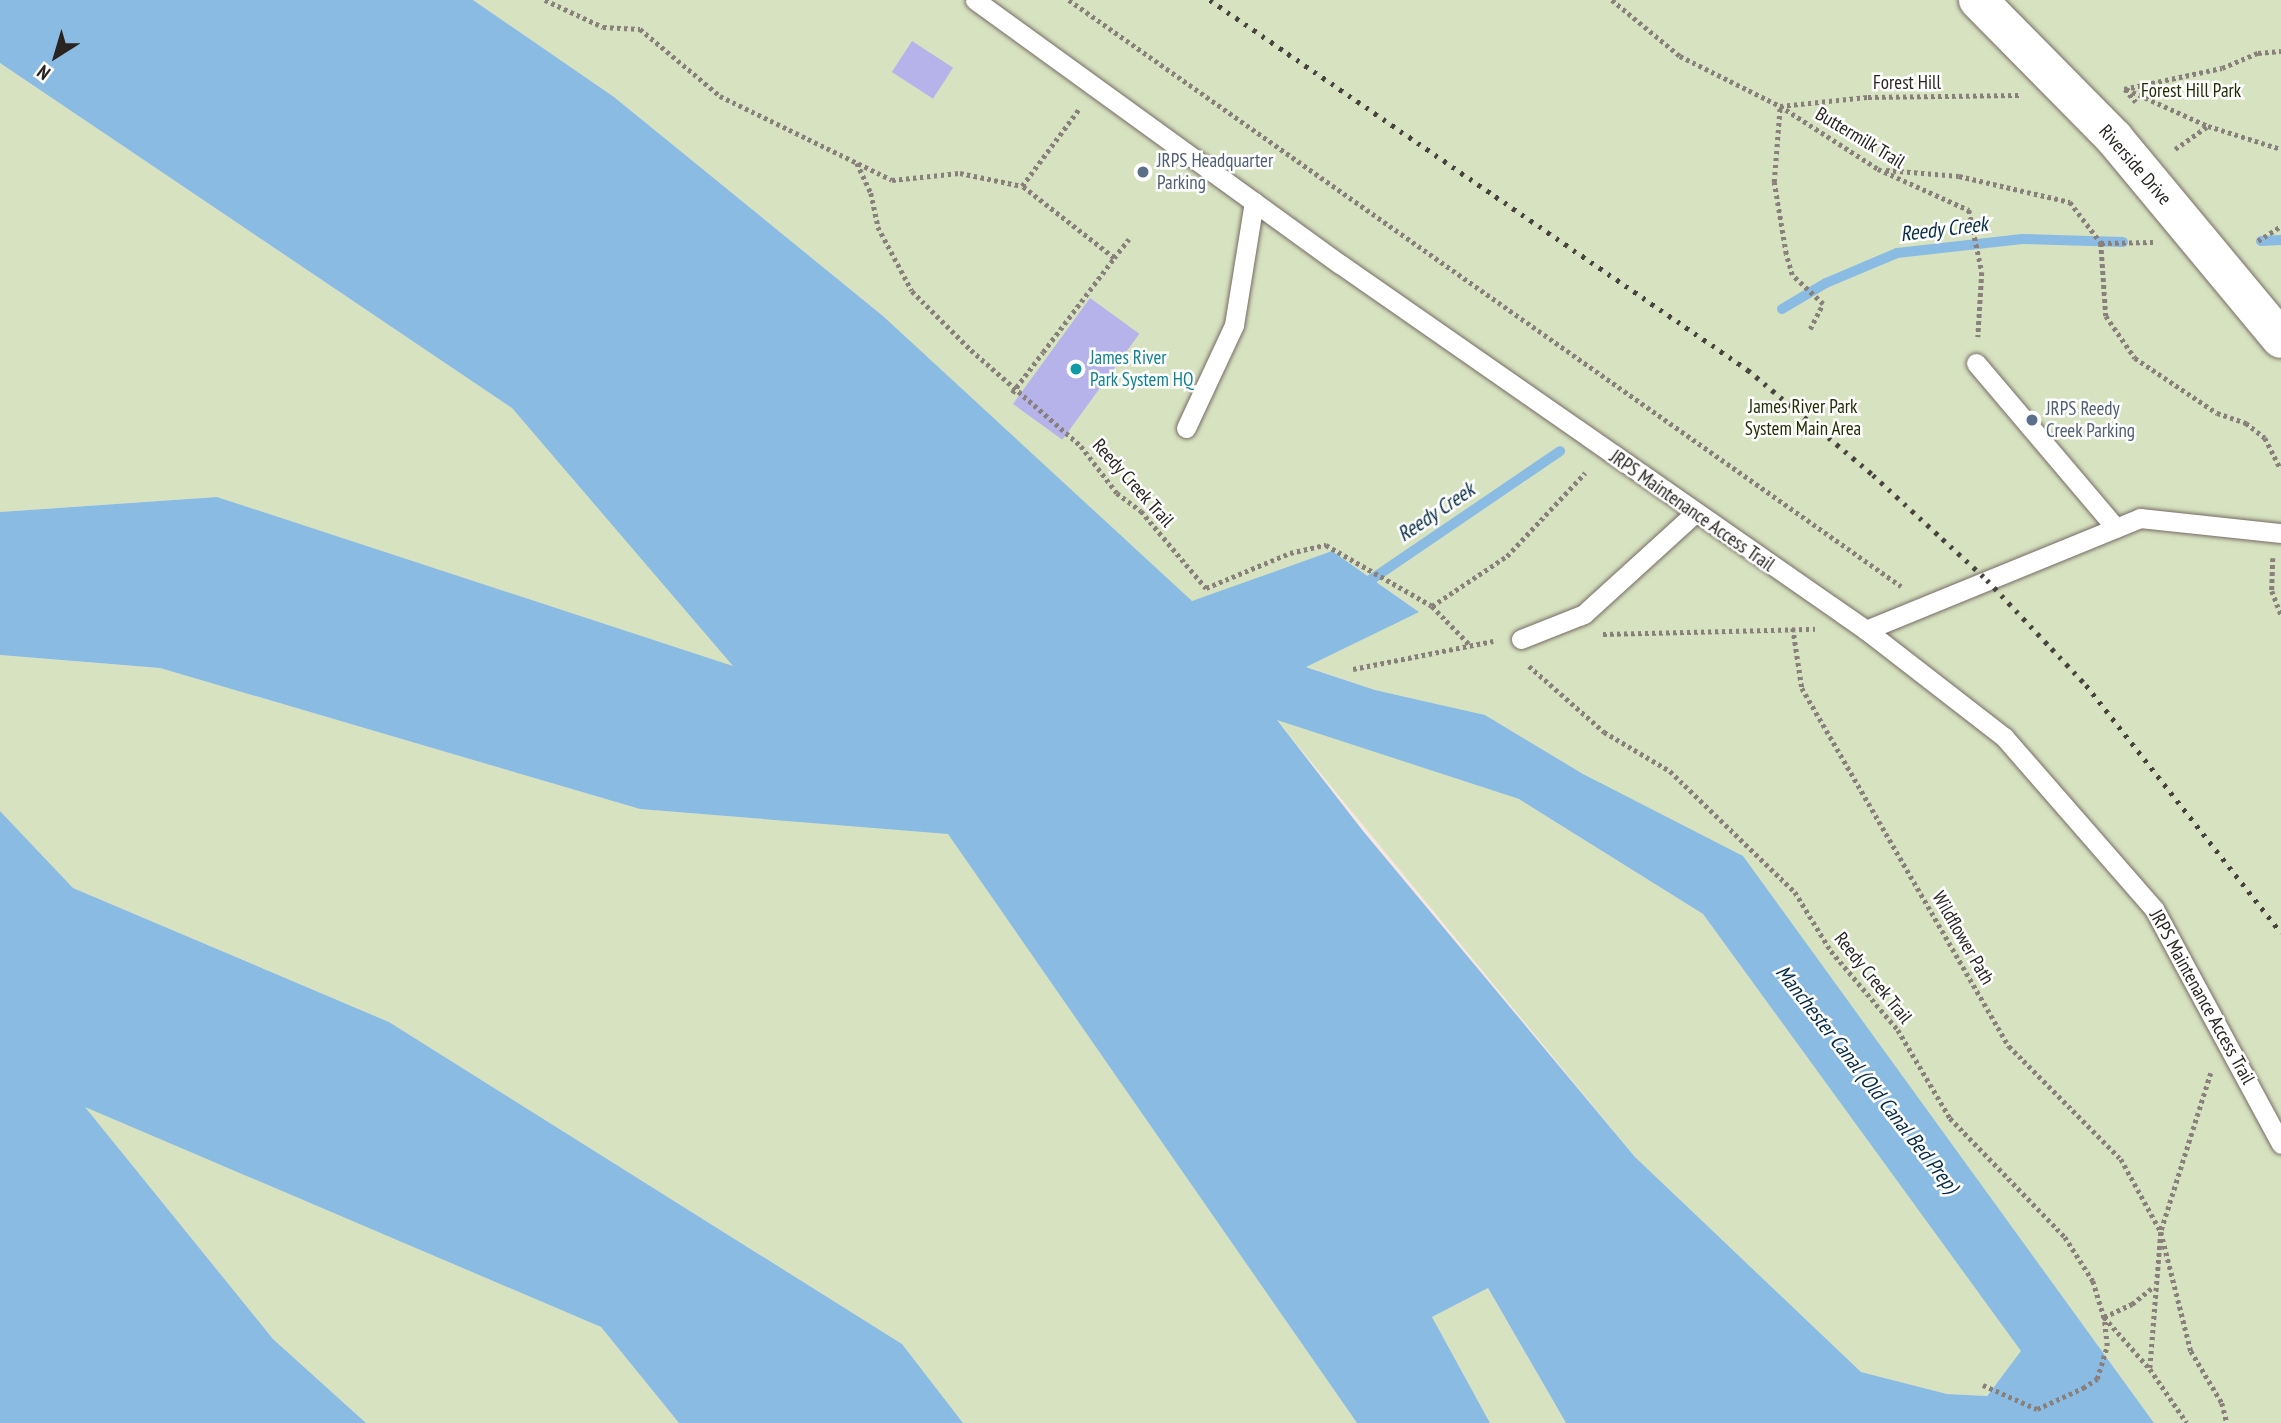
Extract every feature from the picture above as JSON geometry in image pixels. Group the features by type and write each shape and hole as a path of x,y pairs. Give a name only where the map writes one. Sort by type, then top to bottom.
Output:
{"street":[{"name":"Riverside Drive","path":"1978,0 2114,138 2281,339"}],"lane":[{"name":"JRPS Maintenance Access Trail","path":"975,0 1094,89 1695,513 1866,630 2004,737 2060,796 2154,909 2219,1024 2281,1144"},
{"path":"1186,428 1234,325 1254,202"},
{"path":"1976,363 2116,528"},
{"path":"1521,639 1584,614 1695,513"},
{"path":"1866,630 2140,518 2278,533"}],"path":[{"path":"545,0 603,27 640,29 720,96 892,180 960,173 1021,186 1114,258"},
{"path":"1069,0 1927,605"},
{"name":"Buttermilk Trail","path":"1612,0 1679,56 1780,106 1878,169 1969,210 1982,272 1976,363"},
{"path":"2117,90 2222,68 2258,53 2281,51"},
{"path":"1021,186 1094,89"},
{"path":"2125,89 2208,126 2281,149"},
{"name":"Forest Hill","path":"1780,106 1868,97 2024,95"},
{"path":"1780,106 1774,182 1786,254 1792,275 1823,304 1810,329"},
{"path":"2175,149 2208,126"},
{"name":"Reedy Creek Trail","path":"857,163 871,193 878,227 912,291 971,350 1081,446 1117,493 1141,511 1206,588 1290,553 1326,545 1432,606 1470,645"},
{"path":"1878,169 1959,176 2070,202 2101,243 2106,316 2135,358 2217,413 2246,423 2265,438 2281,469"},
{"path":"2258,241 2281,226"},
{"path":"1012,393 1129,239"},
{"path":"2101,243 2160,242"},
{"path":"1432,606 1507,556 1585,473"},
{"path":"2278,533 2272,591 2281,615"},
{"path":"1591,635 1793,628 1866,630"},
{"name":"Wildflower Path","path":"1793,628 1802,688 2009,1045 2121,1159 2161,1232 2191,1351 2221,1403 2227,1423"},
{"path":"1353,669 1470,645 1521,639"},
{"name":"Reedy Creek Trail","path":"1499,640 1604,732 1670,771 1795,892 1831,951 1898,1030 1950,1118 2064,1237 2093,1281 2104,1317 2150,1368 2186,1423"},
{"path":"2150,1368 2161,1232 2216,1059 2219,1024"},
{"path":"1983,1385 2037,1409 2083,1388 2097,1379 2107,1346 2104,1317 2153,1289 2156,1278"}],"green space":[{"name":"James River Park System Main Area","path":"473,0 2281,0 2281,1423 2154,1423 2040,1266 1583,774 1485,715 1375,690 1305,666 1418,611 1332,551 1192,602 883,316 614,97"},
{"path":"0,63 512,408 735,667 217,497 0,512"},
{"path":"0,655 160,668 640,809 948,833 1357,1423 963,1423 902,1344 389,1022 73,888 0,811"},
{"path":"1276,719 1519,799 1703,914 2022,1351 1986,1396 1947,1394 1861,1372 1635,1157"},
{"path":"84,1106 601,1327 679,1423 366,1423 273,1339"},
{"path":"1488,1288 1566,1423 1490,1423 1432,1317"}],"water":[{"name":"Manchester Canal (Old Canal Bed Prep)","path":"0,0 473,0 614,97 883,316 1192,601 1332,551 1419,612 1306,667 1375,690 1485,715 1583,774 1743,856 2154,1423 1566,1423 1488,1288 1432,1317 1490,1423 1357,1423 948,834 640,809 160,668 0,655 0,512 217,497 733,666 512,408 0,63","holes":["1277,720 1519,799 1703,914 2021,1351 1987,1396 1947,1394 1861,1372 1635,1157 1363,831"]},
{"path":"0,811 73,888 389,1022 902,1344 963,1423 679,1423 601,1327 85,1107 273,1339 366,1423 0,1423"}],"building":[{"path":"912,41 953,68 933,99 892,72"},
{"name":"James River Park System HQ","path":"1090,298 1139,334 1062,440 1013,404"}],"waterway":[{"name":"Reedy Creek","path":"1782,309 1826,283 1897,253 2022,239 2123,242"},
{"name":"Reedy Creek","path":"2261,241 2281,240"},
{"name":"Reedy Creek","path":"1369,581 1560,451"}],"railway":[{"path":"1210,0 1748,370 1873,475 1987,580 2086,685 2281,933"}],"place":[{"name":"JRPS Headquarter Parking","path":"1143,172"},
{"name":"James River Park System HQ","path":"1076,369"},
{"name":"JRPS Reedy Creek Parking","path":"2032,420"}],"park label":[{"name":"Forest Hill Park","path":"2191,91"}]}
